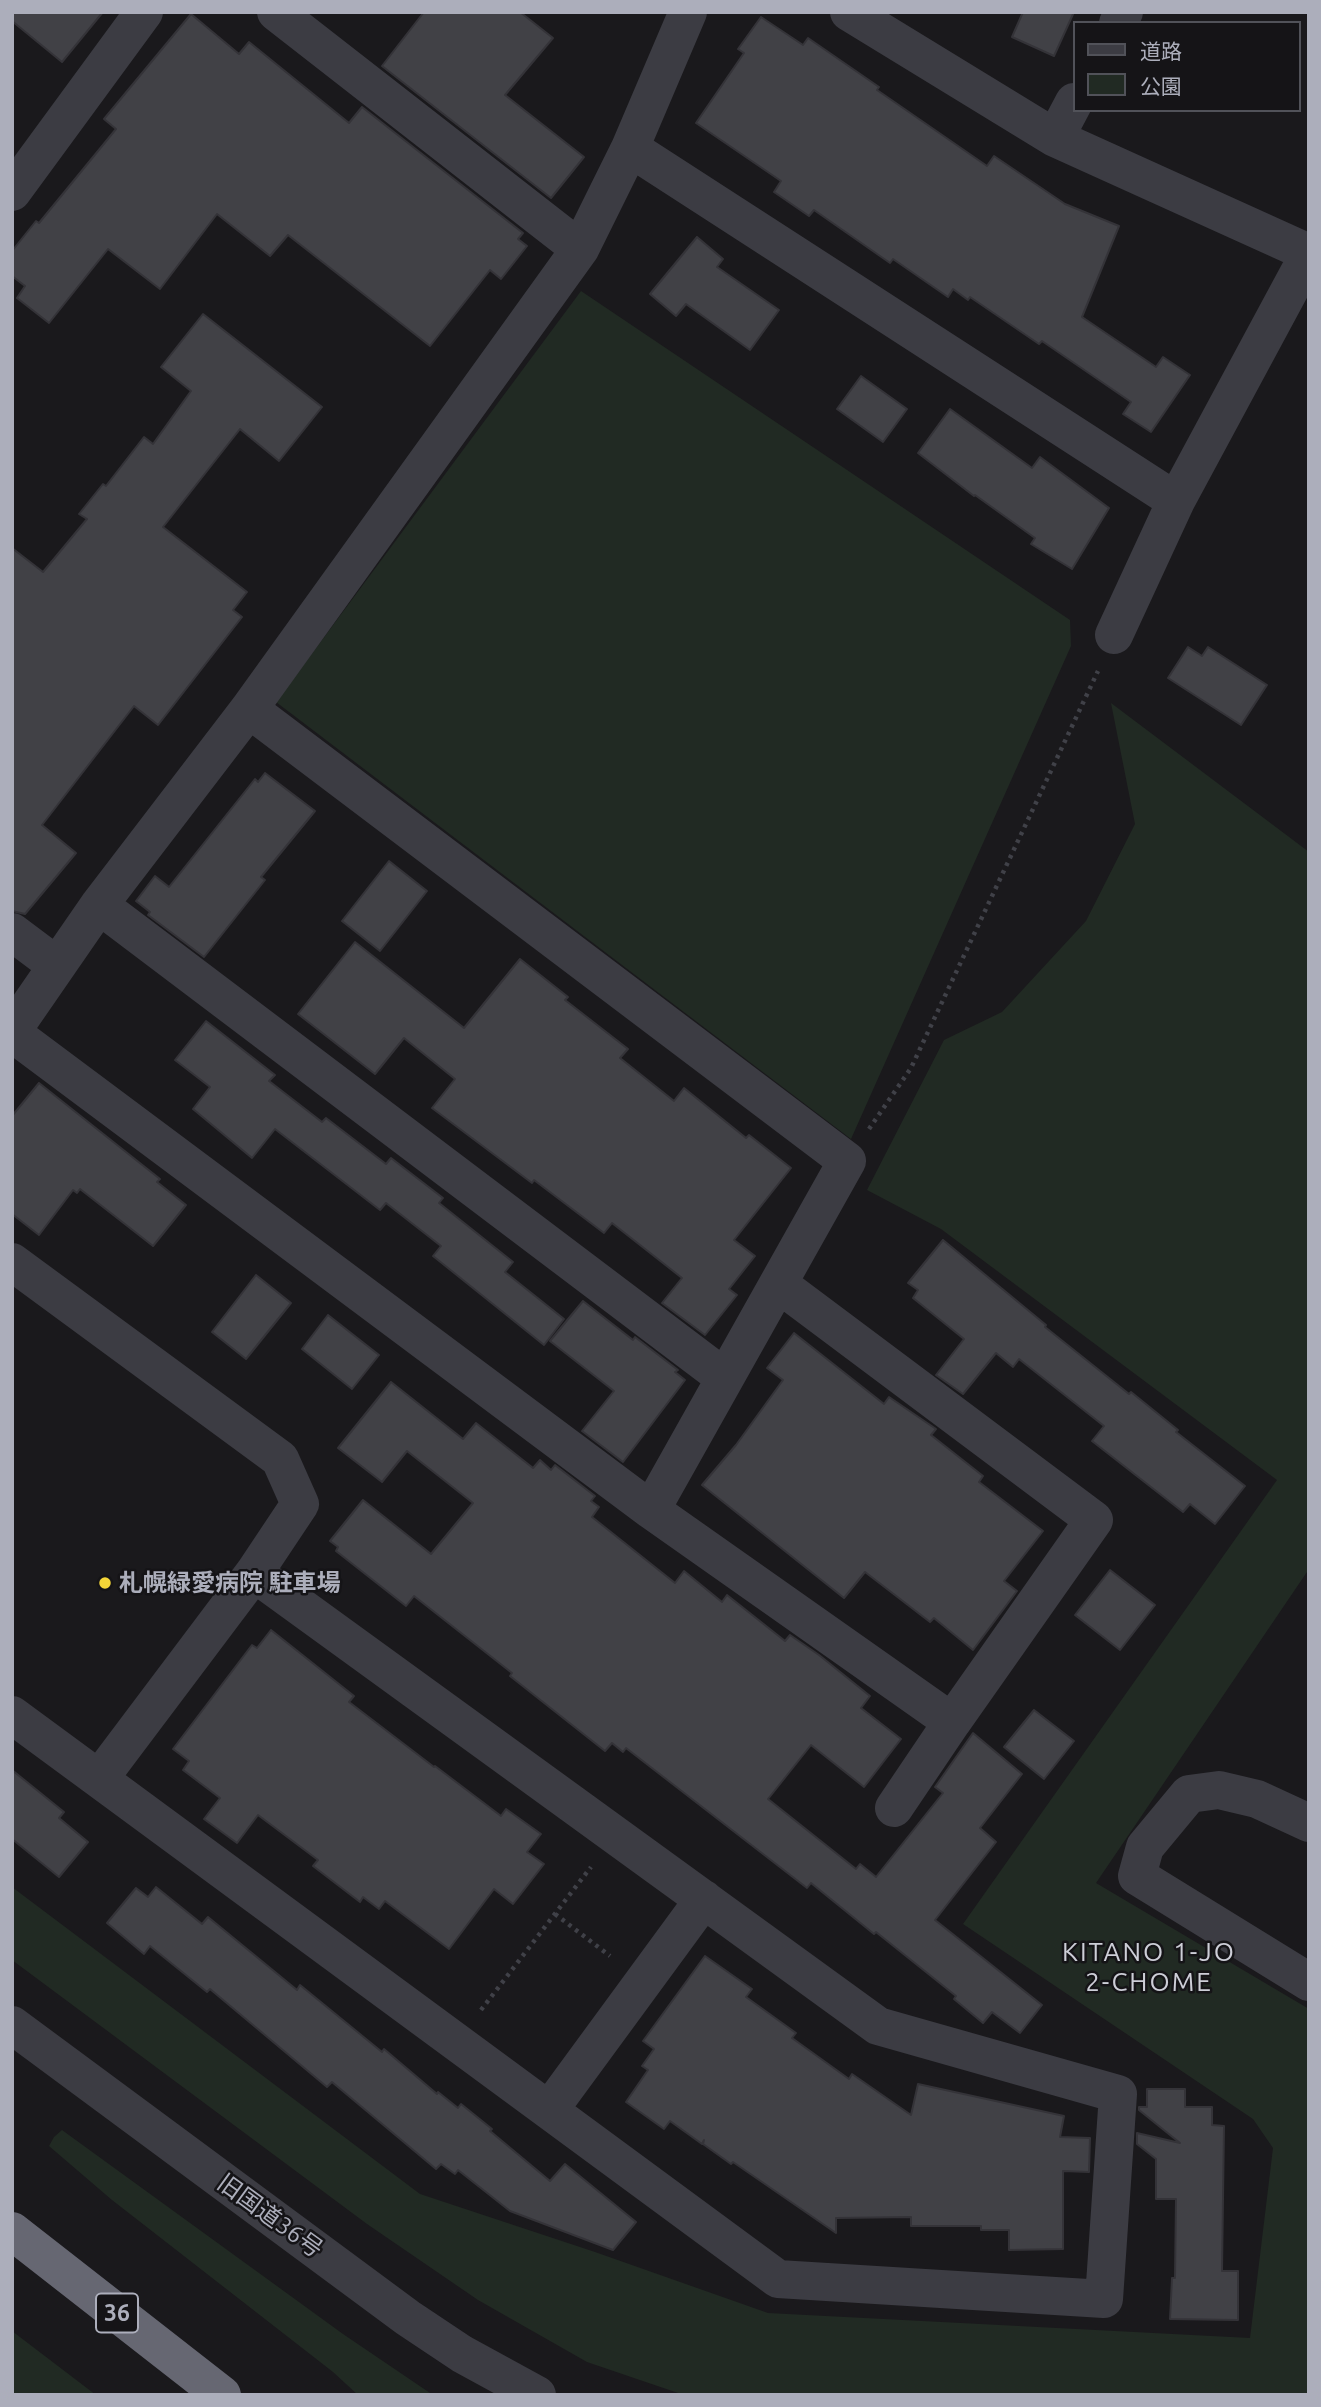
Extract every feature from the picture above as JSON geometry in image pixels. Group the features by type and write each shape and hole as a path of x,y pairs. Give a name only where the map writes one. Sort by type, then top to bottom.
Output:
{"highway":[{"name":"36","path":"12,2231 222,2395"}],"street":[{"path":"12,192 144,12"},
{"path":"275,12 580,249"},
{"path":"688,12 630,148 580,249 249,709 99,905 12,1032 651,1510 953,1722"},
{"path":"849,12 1055,138 1309,253 1176,501 1114,635"},
{"path":"1055,138 1072,107"},
{"path":"630,148 1176,501"},
{"path":"249,709 847,1161 780,1285 724,1378 651,1510"},
{"path":"99,905 724,1378"},
{"path":"12,932 56,965"},
{"path":"12,1262 280,1459 300,1504 254,1573 99,1779"},
{"path":"780,1285 1094,1520 894,1808"},
{"path":"12,1715 779,2279 1104,2299 1118,2094 877,2026 254,1573"},
{"path":"1309,1823 1257,1800 1219,1790 1189,1794 1145,1847 1138,1876 1309,1982"},
{"path":"550,2109 704,1899"},
{"name":"旧国道36号","path":"17,2039 408,2318 462,2354 537,2395"}],"path":[{"path":"847,1161 911,1068 1114,635"},
{"path":"457,2041 616,1836"},
{"path":"555,1914 643,1982"}],"green space":[{"path":"581,291 1070,620 1071,646 851,1139 276,702"},
{"path":"1111,703 1309,852 1309,1569 1096,1883 1309,2009 1309,2395 684,2395 587,2362 478,2300 367,2224 12,1960 12,1887 420,2194 768,2313 1250,2338 1273,2148 1253,2119 963,1924 1277,1480 941,1229 867,1190 944,1040 1002,1012 1086,921 1135,824"},
{"path":"62,2130 343,2334 433,2395 358,2395 333,2372 112,2200 49,2146"},
{"path":"12,2331 96,2395 12,2395"}],"building":[{"path":"12,12 103,12 62,62 12,21"},
{"path":"424,12 520,12 553,38 505,95 584,157 551,198 382,66"},
{"path":"1023,12 1074,12 1054,56 1012,37"},
{"path":"191,14 239,54 249,42 349,123 362,107 523,233 518,239 527,246 501,279 490,270 430,346 288,235 270,256 217,214 160,289 108,249 49,323 17,298 25,286 12,276 12,251 36,221 39,223 116,129 104,119"},
{"path":"761,17 803,45 808,38 879,87 877,90 987,166 994,156 1065,204 1119,226 1082,317 1156,367 1163,357 1190,375 1151,432 1123,414 1131,402 1042,341 1039,344 970,297 968,300 953,289 948,297 893,259 890,263 814,210 809,216 774,192 781,181 696,123 744,53 738,49"},
{"path":"697,237 723,259 717,267 779,310 750,350 686,304 676,316 650,294"},
{"path":"203,314 322,407 279,461 240,429 163,527 247,592 233,610 242,617 158,725 134,706 42,825 76,853 25,914 12,911 12,548 43,572 87,519 79,514 103,484 106,486 144,437 153,444 191,391 161,367"},
{"path":"861,376 907,409 883,442 837,409"},
{"path":"950,409 1032,468 1040,457 1109,508 1072,569 1031,544 1035,538 918,453"},
{"path":"1188,647 1202,656 1208,647 1267,685 1241,725 1168,678"},
{"path":"265,773 315,811 261,877 265,880 204,957 148,915 150,912 136,901 155,876 169,887 255,779 258,782"},
{"path":"389,861 427,891 380,951 342,921"},
{"path":"355,942 464,1028 520,959 568,997 565,1000 628,1049 620,1058 674,1101 684,1088 746,1138 749,1135 791,1168 734,1240 755,1256 729,1289 737,1295 705,1335 662,1303 682,1278 612,1223 604,1233 432,1108 455,1079 404,1038 375,1074 298,1014"},
{"path":"206,1021 275,1075 269,1081 322,1122 326,1118 386,1164 391,1158 443,1198 439,1203 513,1262 505,1272 564,1319 544,1345 433,1256 441,1246 386,1203 380,1210 275,1129 252,1158 193,1109 210,1087 175,1060"},
{"path":"39,1083 160,1179 157,1182 186,1205 153,1246 80,1189 77,1193 73,1190 39,1235 12,1214 12,1116"},
{"path":"943,1240 1046,1325 1045,1327 1129,1394 1131,1392 1178,1430 1176,1432 1245,1486 1215,1524 1190,1504 1183,1512 1092,1441 1104,1426 1019,1359 1013,1367 996,1353 963,1394 936,1375 964,1339 913,1298 918,1290 908,1283"},
{"path":"256,1275 291,1303 246,1359 212,1332"},
{"path":"583,1301 633,1340 635,1337 678,1370 675,1372 685,1380 623,1462 582,1431 614,1391 550,1341"},
{"path":"328,1315 379,1355 352,1389 302,1349"},
{"path":"794,1333 884,1404 889,1397 936,1429 931,1435 983,1476 979,1482 1043,1531 1004,1581 1017,1591 973,1650 934,1618 930,1622 865,1572 844,1598 702,1485 736,1445 783,1380 767,1368"},
{"path":"391,1382 463,1439 476,1423 533,1468 540,1460 551,1470 555,1465 595,1496 591,1501 599,1507 592,1517 675,1583 684,1571 722,1602 727,1595 785,1641 790,1635 870,1696 861,1708 901,1739 864,1787 811,1745 768,1799 856,1869 860,1864 876,1877 943,1793 935,1787 973,1733 1022,1774 980,1828 996,1842 935,1920 1042,2005 1020,2033 992,2012 983,2023 954,1999 956,1996 876,1932 874,1934 811,1883 807,1888 626,1748 623,1752 612,1743 605,1751 414,1596 406,1606 336,1551 338,1547 330,1541 363,1500 431,1554 473,1503 407,1451 382,1482 338,1448"},
{"path":"1110,1570 1155,1605 1120,1650 1075,1615"},
{"path":"271,1630 354,1696 349,1702 434,1767 501,1816 506,1809 541,1834 527,1852 544,1864 513,1904 494,1889 449,1949 385,1901 379,1909 363,1897 360,1902 313,1866 318,1860 258,1815 237,1843 204,1819 220,1798 183,1770 189,1761 173,1749 252,1645 257,1648"},
{"path":"1034,1710 1074,1741 1044,1779 1004,1747"},
{"path":"12,1770 64,1812 59,1818 88,1842 59,1877 12,1839"},
{"path":"156,1887 202,1924 208,1917 297,1990 300,1985 382,2052 384,2049 437,2094 438,2092 458,2108 461,2104 550,2181 565,2164 636,2222 613,2250 510,2211 458,2170 455,2174 441,2164 436,2169 332,2082 327,2087 210,1989 207,1992 150,1946 144,1954 107,1923 136,1888 148,1897"},
{"path":"705,1956 752,1989 746,1997 796,2033 792,2038 849,2079 852,2074 911,2115 918,2084 1064,2116 1060,2137 1090,2138 1089,2172 1063,2171 1063,2249 1009,2250 1009,2230 981,2230 981,2226 911,2226 911,2217 836,2218 836,2233 733,2162 731,2164 703,2144 704,2140 702,2144 670,2121 664,2129 626,2102 648,2070 642,2066 654,2049 643,2041"},
{"path":"1147,2089 1185,2089 1185,2107 1212,2107 1212,2125 1224,2126 1222,2271 1238,2271 1238,2320 1170,2319 1172,2278 1175,2278 1176,2199 1156,2199 1156,2159 1137,2144 1137,2133 1180,2143 1139,2110 1139,2107 1147,2107"}],"place":[{"name":"札幌緑愛病院 駐車場","path":"105,1583"}],"district":[{"name":"KITANO 1-JO 2-CHOME","path":"1149,1966"}]}
